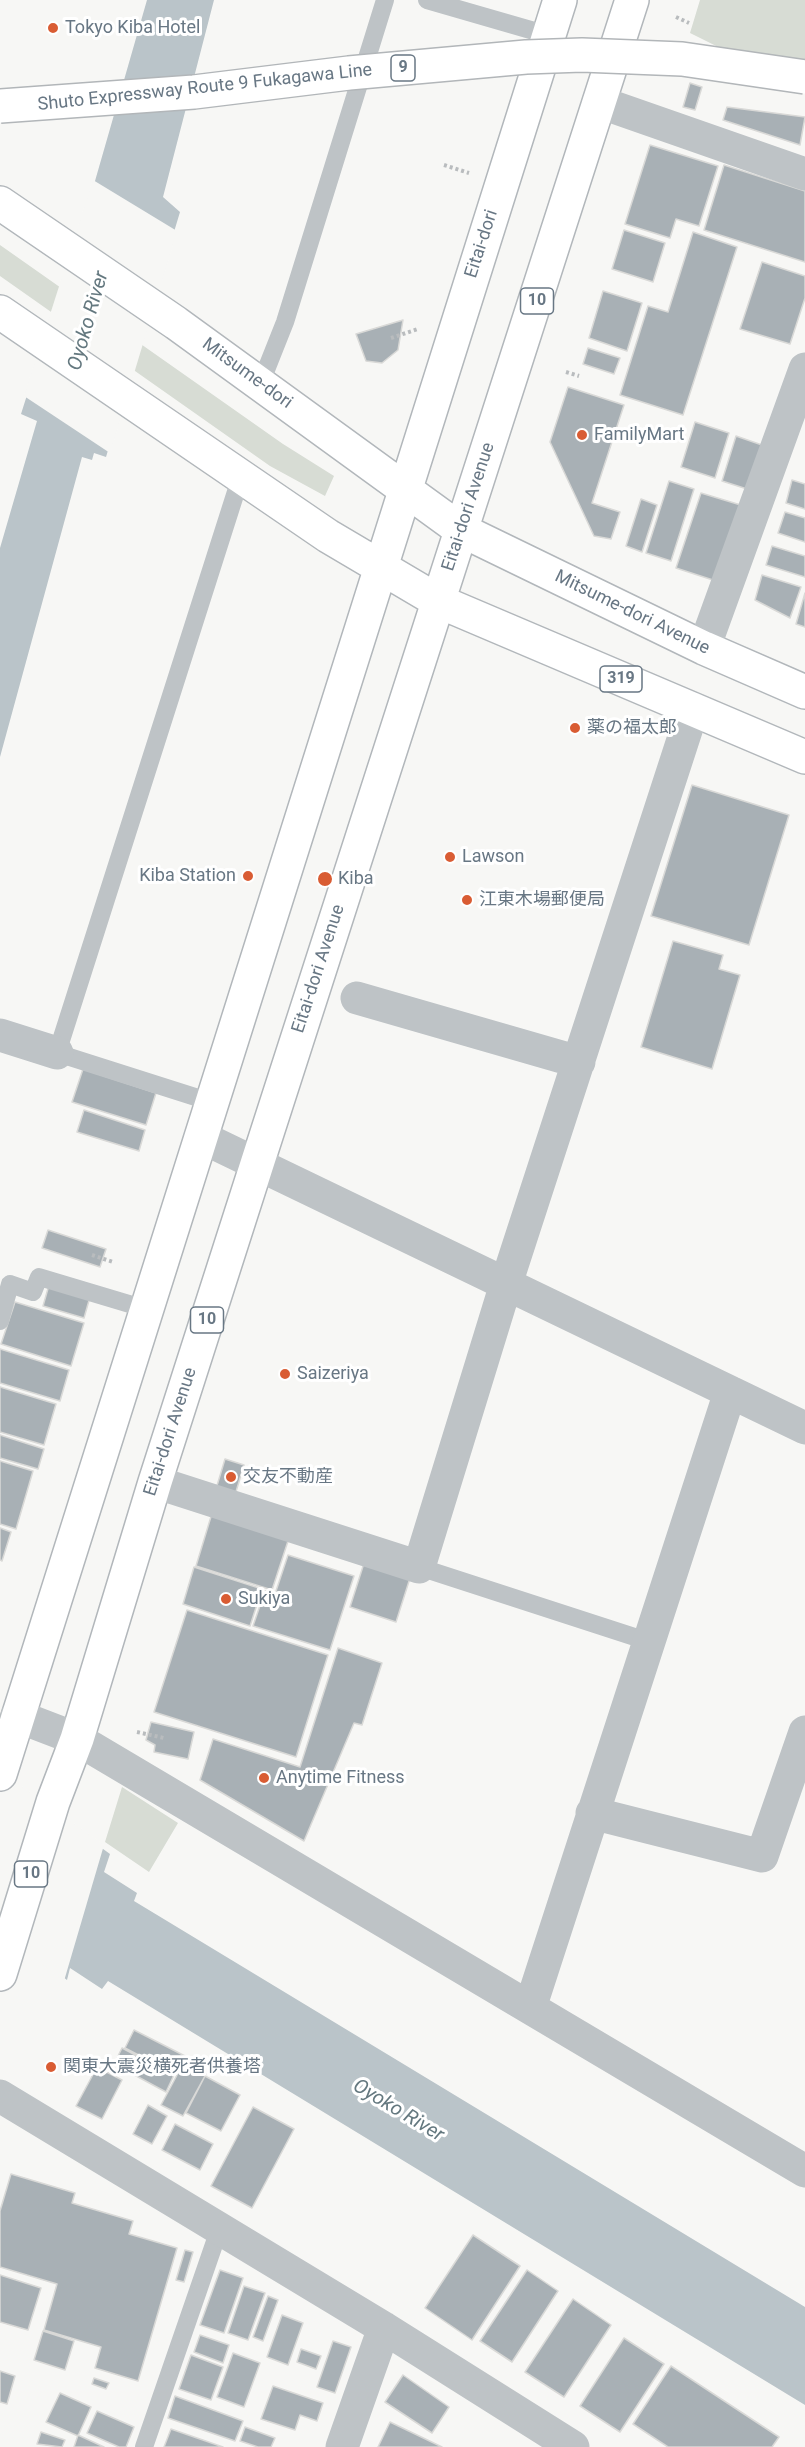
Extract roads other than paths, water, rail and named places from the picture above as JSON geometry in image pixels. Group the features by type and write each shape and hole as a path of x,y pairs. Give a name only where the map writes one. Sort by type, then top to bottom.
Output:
{"main road":[{"name":"Eitai-dori","path":"406,488 560,0"},
{"name":"Eitai-dori Avenue","path":"4,1960 53,1802 77,1739 155,1482 257,1164 633,0"},
{"name":"Shuto Expressway Route 9 Fukagawa Line","path":"0,98 202,85 358,66 528,52 582,51 683,56 805,75"},
{"name":"Shuto Expressway Route 9 Fukagawa Line","path":"0,106 194,92 349,73 526,57 682,59 805,75"},
{"name":"Mitsume-dori","path":"0,203 176,323 461,530"},
{"name":"319","path":"2,314 379,568 438,601 805,757"},
{"path":"1,1771 8,1714 146,1309 406,488"},
{"name":"Mitsume-dori Avenue","path":"461,530 704,648 805,692"}],"street":[{"path":"599,102 805,174"},
{"path":"704,648 805,369"},
{"path":"155,1482 419,1567 506,1284 693,710"},
{"path":"357,998 579,1062"},
{"path":"0,1035 57,1053"},
{"path":"201,1137 805,1428"},
{"path":"530,2008 647,1641 730,1392"},
{"path":"8,1714 77,1739 805,2171"},
{"path":"592,1813 762,1856 805,1732"},
{"path":"0,2096 384,2328 560,2444"},
{"path":"342,2447 384,2328"}],"lane":[{"path":"260,385 285,322 385,0"},
{"path":"427,0 548,35"},
{"path":"211,1102 57,1053 241,476"},
{"path":"0,1321 10,1284 33,1292 39,1277 146,1309"},
{"path":"419,1567 647,1641"},
{"path":"144,2447 219,2230"}],"water":[{"name":"Oyoko River","path":"147,0 214,0 163,197 180,212 106,457 94,453 92,460 82,457 0,757 0,548 37,421 21,414 95,181"},
{"name":"Oyoko River","path":"0,1774 110,1854 104,1872 137,1893 134,1901 805,2307 805,2405 108,1981 102,1989 70,1968 67,1980 0,1930"}],"place":[{"name":"Tokyo Kiba Hotel","path":"53,28"},
{"name":"FamilyMart","path":"582,435"},
{"name":"薬の福太郎","path":"575,728"},
{"name":"Lawson","path":"450,857"},
{"name":"Kiba Station","path":"248,876"},
{"name":"Kiba","path":"325,879"},
{"name":"江東木場郵便局","path":"467,900"},
{"name":"Saizeriya","path":"285,1374"},
{"name":"交友不動産","path":"231,1477"},
{"name":"Sukiya","path":"226,1599"},
{"name":"Anytime Fitness","path":"264,1778"},
{"name":"関東大震災横死者供養塔","path":"51,2067"}]}
